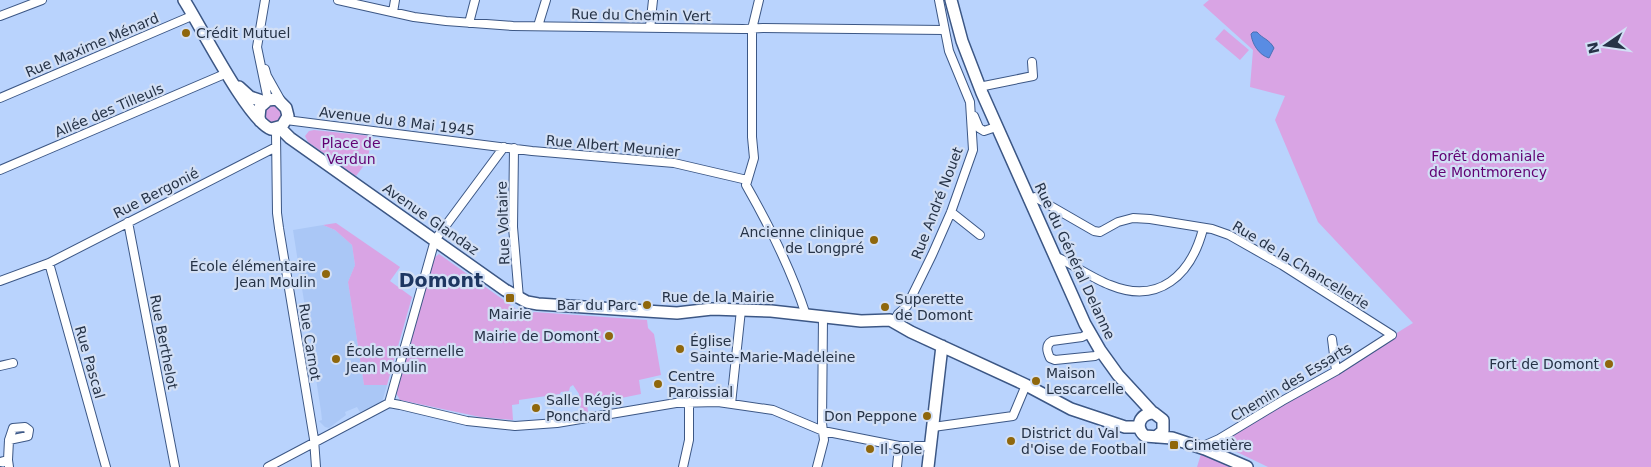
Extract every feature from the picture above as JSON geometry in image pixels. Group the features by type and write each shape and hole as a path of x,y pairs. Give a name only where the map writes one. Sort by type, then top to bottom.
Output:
{"street":[{"path":"0,16 42,0"},
{"path":"184,0 230,76 242,100 263,125 279,125 288,112 267,76 262,55 260,30"},
{"path":"265,0 257,47 266,101"},
{"name":"Rue du Chemin Vert","path":"338,0 414,17 469,23 650,28 944,30"},
{"path":"393,12 395,0"},
{"path":"469,23 474,0"},
{"path":"538,26 546,0"},
{"path":"650,28 653,0"},
{"path":"759,0 752,29 752,137 754,158 746,185 770,226 797,288 806,315"},
{"name":"Rue André Nouet","path":"894,321 898,314 907,306 932,255 973,150 970,102 949,51 939,0"},
{"path":"951,0 972,69"},
{"path":"959,0 972,69"},
{"name":"Rue Maxime Ménard","path":"0,98 194,14"},
{"path":"979,87 1033,76 1032,62"},
{"name":"Rue du Général Delanne","path":"972,69 1028,199 1090,333 1118,375 1140,400 1149,419"},
{"path":"230,76 250,97 266,101 281,101"},
{"name":"Allée des Tilleuls","path":"0,170 230,76"},
{"path":"260,121 258,112 266,101"},
{"path":"970,102 979,128 984,132 996,127"},
{"name":"Avenue du 8 Mai 1945","path":"279,125 504,147"},
{"name":"Rue Carnot","path":"279,125 276,133 277,213 314,442 316,467"},
{"name":"Avenue Glandaz","path":"279,125 290,138 518,298"},
{"name":"Rue Bergonié","path":"0,281 49,263 276,147"},
{"path":"389,403 435,240 504,147"},
{"name":"Rue Albert Meunier","path":"504,147 674,163 747,180"},
{"name":"Rue Voltaire","path":"514,148 513,227 518,298"},
{"name":"Rue de la Chancellerie","path":"1028,199 1035,197 1094,231 1100,232 1118,222 1133,218 1150,219 1230,235 1392,335"},
{"path":"950,212 980,235"},
{"name":"Rue Berthelot","path":"128,222 175,467"},
{"path":"1056,259 1059,258 1108,285 1126,291 1144,292 1158,288 1179,276 1193,254 1203,229"},
{"name":"Rue Pascal","path":"49,263 106,467"},
{"name":"Rue de la Mairie","path":"518,298 538,304 611,310 677,313 712,309 806,315 861,321 886,319 894,321 911,332 1026,385 1072,409 1125,427 1149,419"},
{"path":"730,404 741,310"},
{"path":"817,467 824,440 823,317"},
{"path":"1090,333 1082,337 1052,341 1047,346 1050,358 1055,360 1095,356 1102,352"},
{"name":"Chemin des Essarts","path":"1204,446 1336,371 1392,335"},
{"path":"1332,339 1336,371"},
{"path":"928,467 942,346"},
{"path":"0,366 13,363"},
{"path":"934,427 1013,416 1026,385"},
{"path":"683,467 689,440 689,402"},
{"path":"268,467 389,403 467,421 515,426 557,423 658,405 708,402 773,410 823,431 899,446 930,446"},
{"path":"1149,419 1140,431 1145,436 1172,438 1204,446"},
{"path":"1149,419 1248,467"},
{"path":"1149,419 1163,431 1156,437"},
{"path":"6,463 10,440"},
{"path":"898,467 899,446"}],"shaded area":[{"path":"323,225 335,230 352,245 355,265 348,282 364,385 387,385 382,402 360,412 357,407 345,412 346,415 329,428 319,421 322,420 321,411 293,230"}],"green space":[{"name":"Forêt domaniale de Montmorency","path":"1209,0 1651,0 1651,467 1268,467 1218,443 1413,323 1318,222 1275,120 1285,96 1250,87 1253,50 1203,5"},
{"path":"1224,29 1249,50 1240,60 1215,39"},
{"path":"273,105 279,108 282,114 279,120 273,123 267,120 264,114 267,108"},
{"name":"Place de Verdun","path":"309,131 371,136 368,160 356,176 308,142 305,136"},
{"path":"336,223 400,267 390,281 412,297 387,385 364,385 348,282 355,265 352,245 335,230 323,225"},
{"path":"439,254 519,311 523,316 529,316 534,312 647,320 648,328 654,334 661,375 639,380 641,394 587,405 588,412 581,413 579,394 573,385 569,391 561,392 560,394 519,400 519,404 512,405 513,420 480,417 400,400 396,393 434,258"},
{"path":"1201,454 1230,467 1197,467"}],"water":[{"path":"1257,32 1274,48 1269,58 1259,52 1254,45 1251,34"}],"place":[{"name":"Crédit Mutuel","path":"186,33"},
{"name":"Ancienne clinique de Longpré","path":"874,240"},
{"name":"École élémentaire Jean Moulin","path":"326,274"},
{"name":"Mairie","path":"510,298"},
{"name":"Bar du Parc","path":"647,305"},
{"name":"Superette de Domont","path":"885,307"},
{"name":"Mairie de Domont","path":"609,336"},
{"name":"Église Sainte-Marie-Madeleine","path":"680,349"},
{"name":"École maternelle Jean Moulin","path":"336,359"},
{"name":"Fort de Domont","path":"1609,364"},
{"name":"Maison Lescarcelle","path":"1036,381"},
{"name":"Centre Paroissial","path":"658,384"},
{"name":"Salle Régis Ponchard","path":"536,408"},
{"name":"Don Peppone","path":"927,416"},
{"name":"District du Val d'Oise de Football","path":"1011,441"},
{"name":"Cimetière","path":"1174,445"},
{"name":"Il Sole","path":"870,449"}],"district":[{"name":"Domont","path":"441,280"}]}
